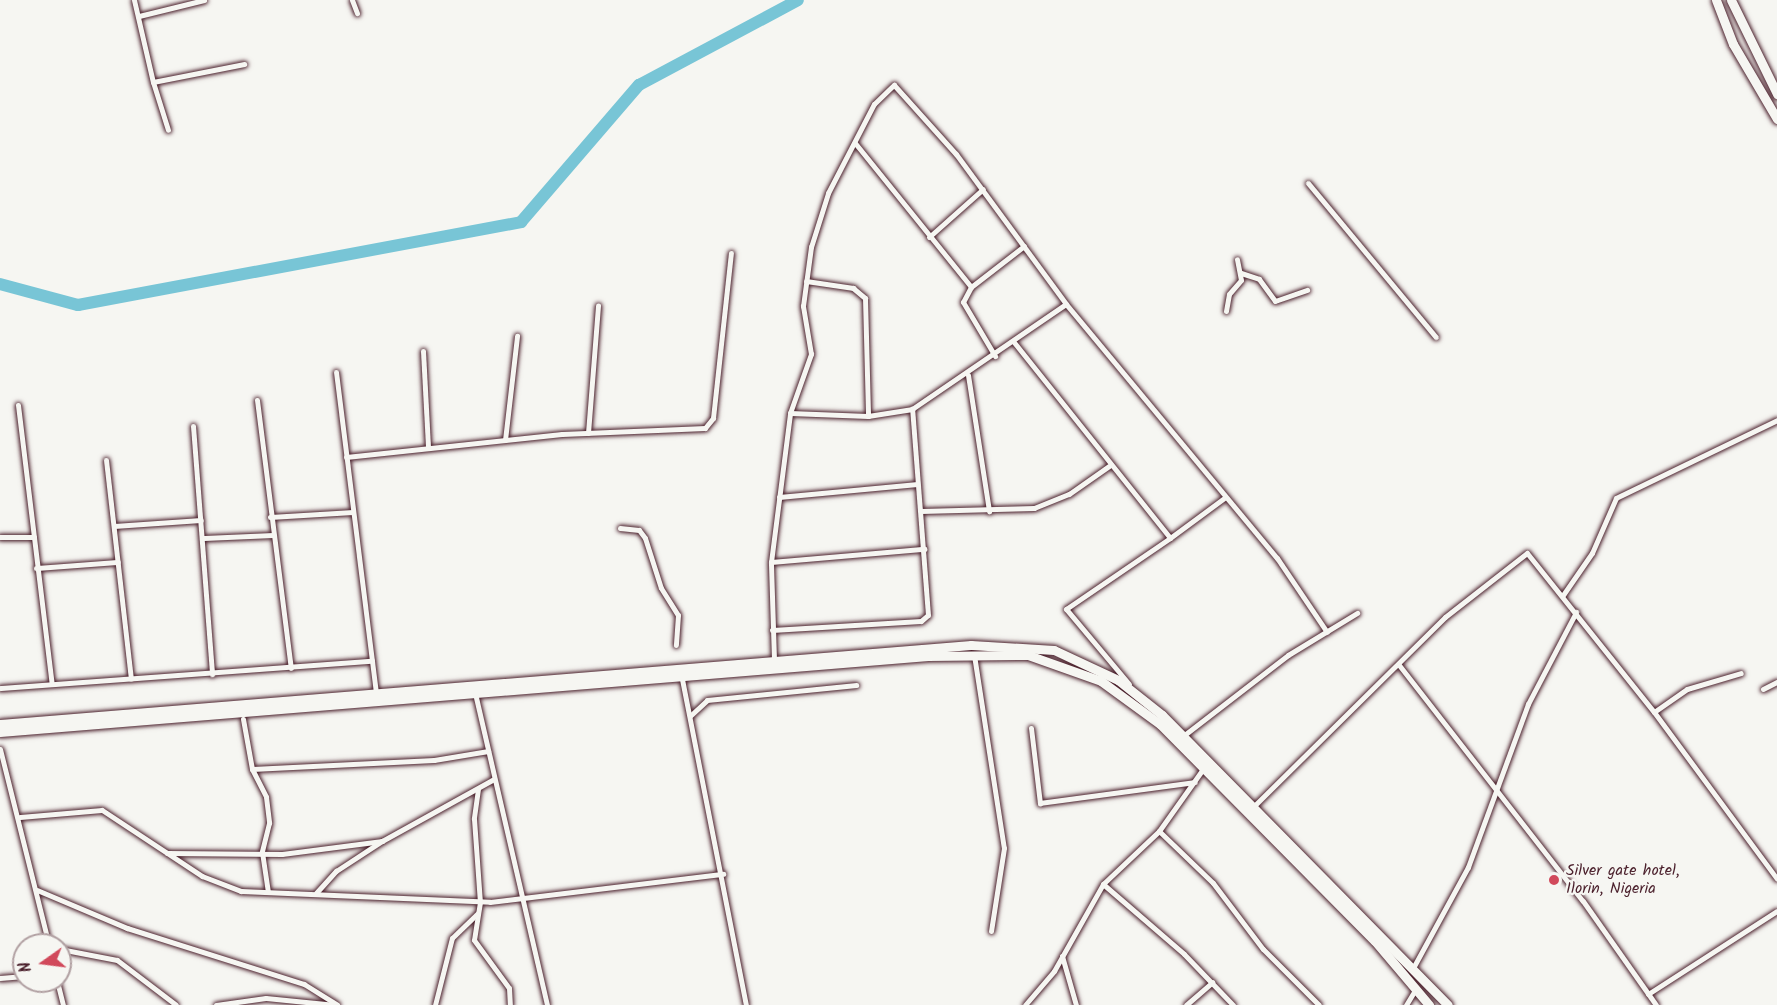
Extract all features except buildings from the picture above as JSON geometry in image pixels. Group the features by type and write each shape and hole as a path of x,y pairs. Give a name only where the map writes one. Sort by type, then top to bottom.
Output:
{"main road":[{"path":"1716,0 1732,44 1777,119"},
{"path":"1731,0 1777,94"},
{"path":"0,732 475,691 774,660 1018,645 1071,657 1134,690 1255,805 1448,1005"},
{"path":"0,724 376,691 974,653 1028,655 1077,669 1121,693 1205,766 1375,940 1429,1005"}],"street":[{"path":"134,0 153,82 168,130"},
{"path":"139,16 204,0"},
{"path":"352,0 357,13"},
{"path":"153,82 244,64"},
{"path":"774,660 771,562 790,412 811,354 803,306 806,281 821,210 874,104 894,85 983,189 1066,304 1224,498 1277,558 1327,632"},
{"path":"855,142 971,288"},
{"path":"1308,183 1436,337"},
{"path":"929,237 983,189"},
{"path":"995,356 963,302 971,288 1024,246"},
{"path":"346,457 505,440 710,425 731,253"},
{"path":"1226,311 1241,273 1238,259"},
{"path":"1241,273 1259,279 1275,301 1307,290"},
{"path":"806,281 853,288 865,298 868,416"},
{"path":"588,433 598,304"},
{"path":"790,412 868,416 912,409 968,375 1066,304"},
{"path":"505,440 517,336"},
{"path":"1013,341 1109,466 1170,538"},
{"path":"423,351 428,448"},
{"path":"336,372 376,691"},
{"path":"968,375 989,511"},
{"path":"257,400 270,517 291,668"},
{"path":"18,405 36,568 52,684"},
{"path":"772,630 925,619 924,549 912,409"},
{"path":"1563,594 1592,553 1616,498 1777,420"},
{"path":"193,426 204,538 212,674"},
{"path":"106,460 131,679"},
{"path":"921,511 989,511 1042,505 1069,494 1109,466"},
{"path":"779,497 917,484"},
{"path":"1134,690 1066,609 1224,498"},
{"path":"270,517 353,512"},
{"path":"114,526 201,520"},
{"path":"621,528 639,530 645,538 661,588 678,615 676,645"},
{"path":"204,538 273,536"},
{"path":"0,537 34,537"},
{"path":"771,562 924,549"},
{"path":"1255,805 1476,589 1522,554 1532,555 1654,711 1777,879"},
{"path":"36,568 118,562"},
{"path":"1413,968 1468,867 1528,704 1576,612"},
{"path":"1183,736 1327,632 1357,613"},
{"path":"974,653 1004,839 991,931"},
{"path":"0,688 372,661"},
{"path":"1399,665 1496,788 1656,1005"},
{"path":"681,671 723,874 746,1005"},
{"path":"1654,711 1687,689 1741,673"},
{"path":"1763,689 1777,682"},
{"path":"690,716 707,700 856,685"},
{"path":"475,691 547,1005"},
{"path":"243,719 252,769 266,797 269,823 262,852 268,892"},
{"path":"1031,728 1040,803 1195,782"},
{"path":"0,749 20,817 46,933"},
{"path":"252,769 434,760 488,751"},
{"path":"1024,1005 1062,956 1103,885 1159,831 1205,766"},
{"path":"316,893 336,871 382,841 494,779"},
{"path":"478,789 474,819 480,902 474,940 509,988 510,1005"},
{"path":"20,817 102,810 222,887 268,892 480,902 723,874"},
{"path":"1159,831 1213,883 1277,964 1319,1005"},
{"path":"167,853 262,852 382,841"},
{"path":"1103,885 1212,982 1233,1005"},
{"path":"37,890 127,927 304,984 337,1005"},
{"path":"1648,994 1654,986 1729,946 1777,910"},
{"path":"435,1005 452,938 478,913"},
{"path":"72,951 117,960 176,1005"},
{"path":"1062,956 1076,1005"},
{"path":"1637,978 1654,986"},
{"path":"1185,1005 1212,982"},
{"path":"1406,1005 1415,990"},
{"path":"216,1005 266,998 337,1005"}],"waterway":[{"path":"0,284 78,305 521,222 639,85 798,0"}],"place":[{"name":"Silver gate hotel, Ilorin, Nigeria","path":"1554,880"}]}
